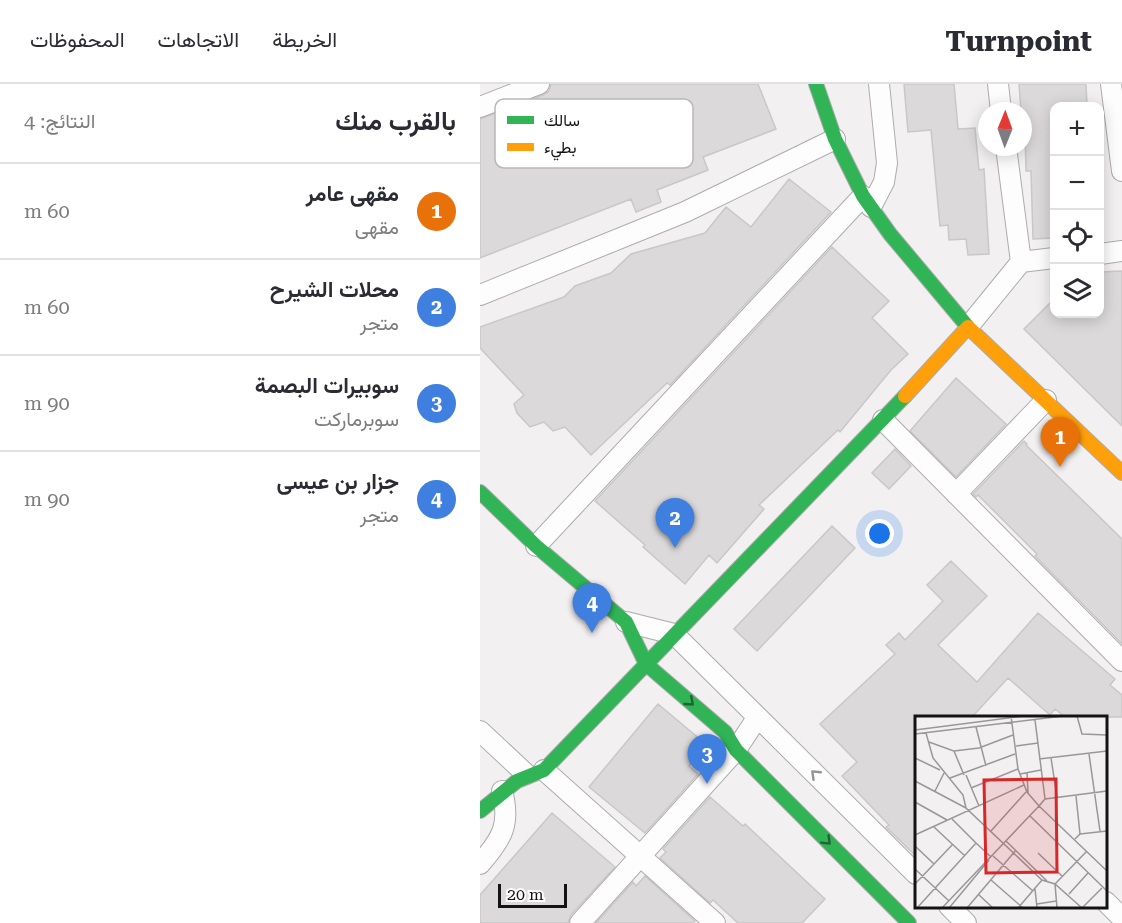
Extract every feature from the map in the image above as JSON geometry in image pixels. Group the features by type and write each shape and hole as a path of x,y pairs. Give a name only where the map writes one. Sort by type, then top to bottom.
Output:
{"main road":[{"path":"816,84 836,139 867,202 890,234 968,327 1122,473"},
{"path":"480,811 501,791 535,772 646,664 883,420 968,327"},
{"path":"480,492 536,546 626,622 646,664 725,732 736,750 909,923"}],"street":[{"path":"501,99 539,84"},
{"path":"536,546 884,182 887,163 879,84"},
{"path":"998,84 1000,102"},
{"path":"1111,84 1122,171"},
{"path":"480,107 495,101"},
{"path":"480,294 685,212 836,139"},
{"path":"1007,156 1021,262"},
{"path":"1104,253 1122,251"},
{"path":"968,327 1021,262 1050,258"},
{"path":"956,494 1046,400"},
{"path":"883,420 1122,661"},
{"path":"626,622 674,634 915,873"},
{"path":"580,923 736,750 757,717"},
{"path":"480,731 641,856 715,923"},
{"path":"480,864 491,851 506,823 507,808 501,791"},
{"path":"1107,903 1122,918"},
{"path":"951,908 966,923"}],"building":[{"path":"551,84 758,84 776,129 703,157 708,170 657,190 661,202 636,212 631,199 480,258 480,119 495,113 495,168 693,168 693,99 532,99 549,91"},
{"path":"904,84 954,84 958,129 975,128 979,170 984,169 989,254 968,255 966,239 949,240 948,225 940,226 931,130 908,132"},
{"path":"1019,84 1086,84 1087,102 1050,102 1050,238 1033,239 1031,171 1026,171 1026,156 1032,156 1032,102 1020,102"},
{"path":"789,179 831,212 670,385 667,383 591,455 565,427 553,431 544,422 530,427 517,413 514,404 524,395 480,348 480,327 564,297 575,286 611,273 631,254 705,233 726,207 751,227"},
{"path":"832,247 889,301 872,318 908,354 891,370 840,432 838,430 759,505 764,509 717,563 709,555 685,584 595,501"},
{"path":"1122,271 1122,426 1024,329 1050,303 1050,318 1104,318 1104,272"},
{"path":"956,378 1006,424 956,477 910,431"},
{"path":"1024,441 1122,539 1122,644 1035,556 1037,554 978,495 976,497 973,494"},
{"path":"895,449 911,466 889,489 872,473"},
{"path":"832,526 855,548 757,651 734,629"},
{"path":"951,561 987,596 938,645 977,682 1038,613 1115,679 1110,685 1122,695 1122,717 1064,716 1055,709 1050,715 1008,678 973,716 915,716 915,855 886,827 889,825 842,776 857,762 820,724 895,654 886,645 899,633 905,640 943,601 927,585"},
{"path":"658,704 707,745 689,766 698,774 645,833 589,787"},
{"path":"710,797 743,826 745,824 825,899 802,923 738,923 713,900 710,903 660,858 666,852 663,849"},
{"path":"552,813 615,867 571,915 568,923 480,923 480,895"},
{"path":"645,876 695,921 693,923 596,923 633,882 636,886"}],"traffic: fast":[{"path":"816,84 835,139 863,196 890,234 968,327"},
{"path":"480,811 517,781 544,770 905,396"},
{"path":"480,492 536,546 626,622 646,664 725,732 736,750 909,923"}],"traffic: slow":[{"path":"905,396 968,327 1122,473"}],"place":[{"name":"مقهى عامر","path":"1060,467"},
{"name":"محلات الشيرح","path":"675,548"},
{"name":"جزار بن عيسى","path":"592,633"},
{"name":"سوبيرات البصمة","path":"707,784"}]}
